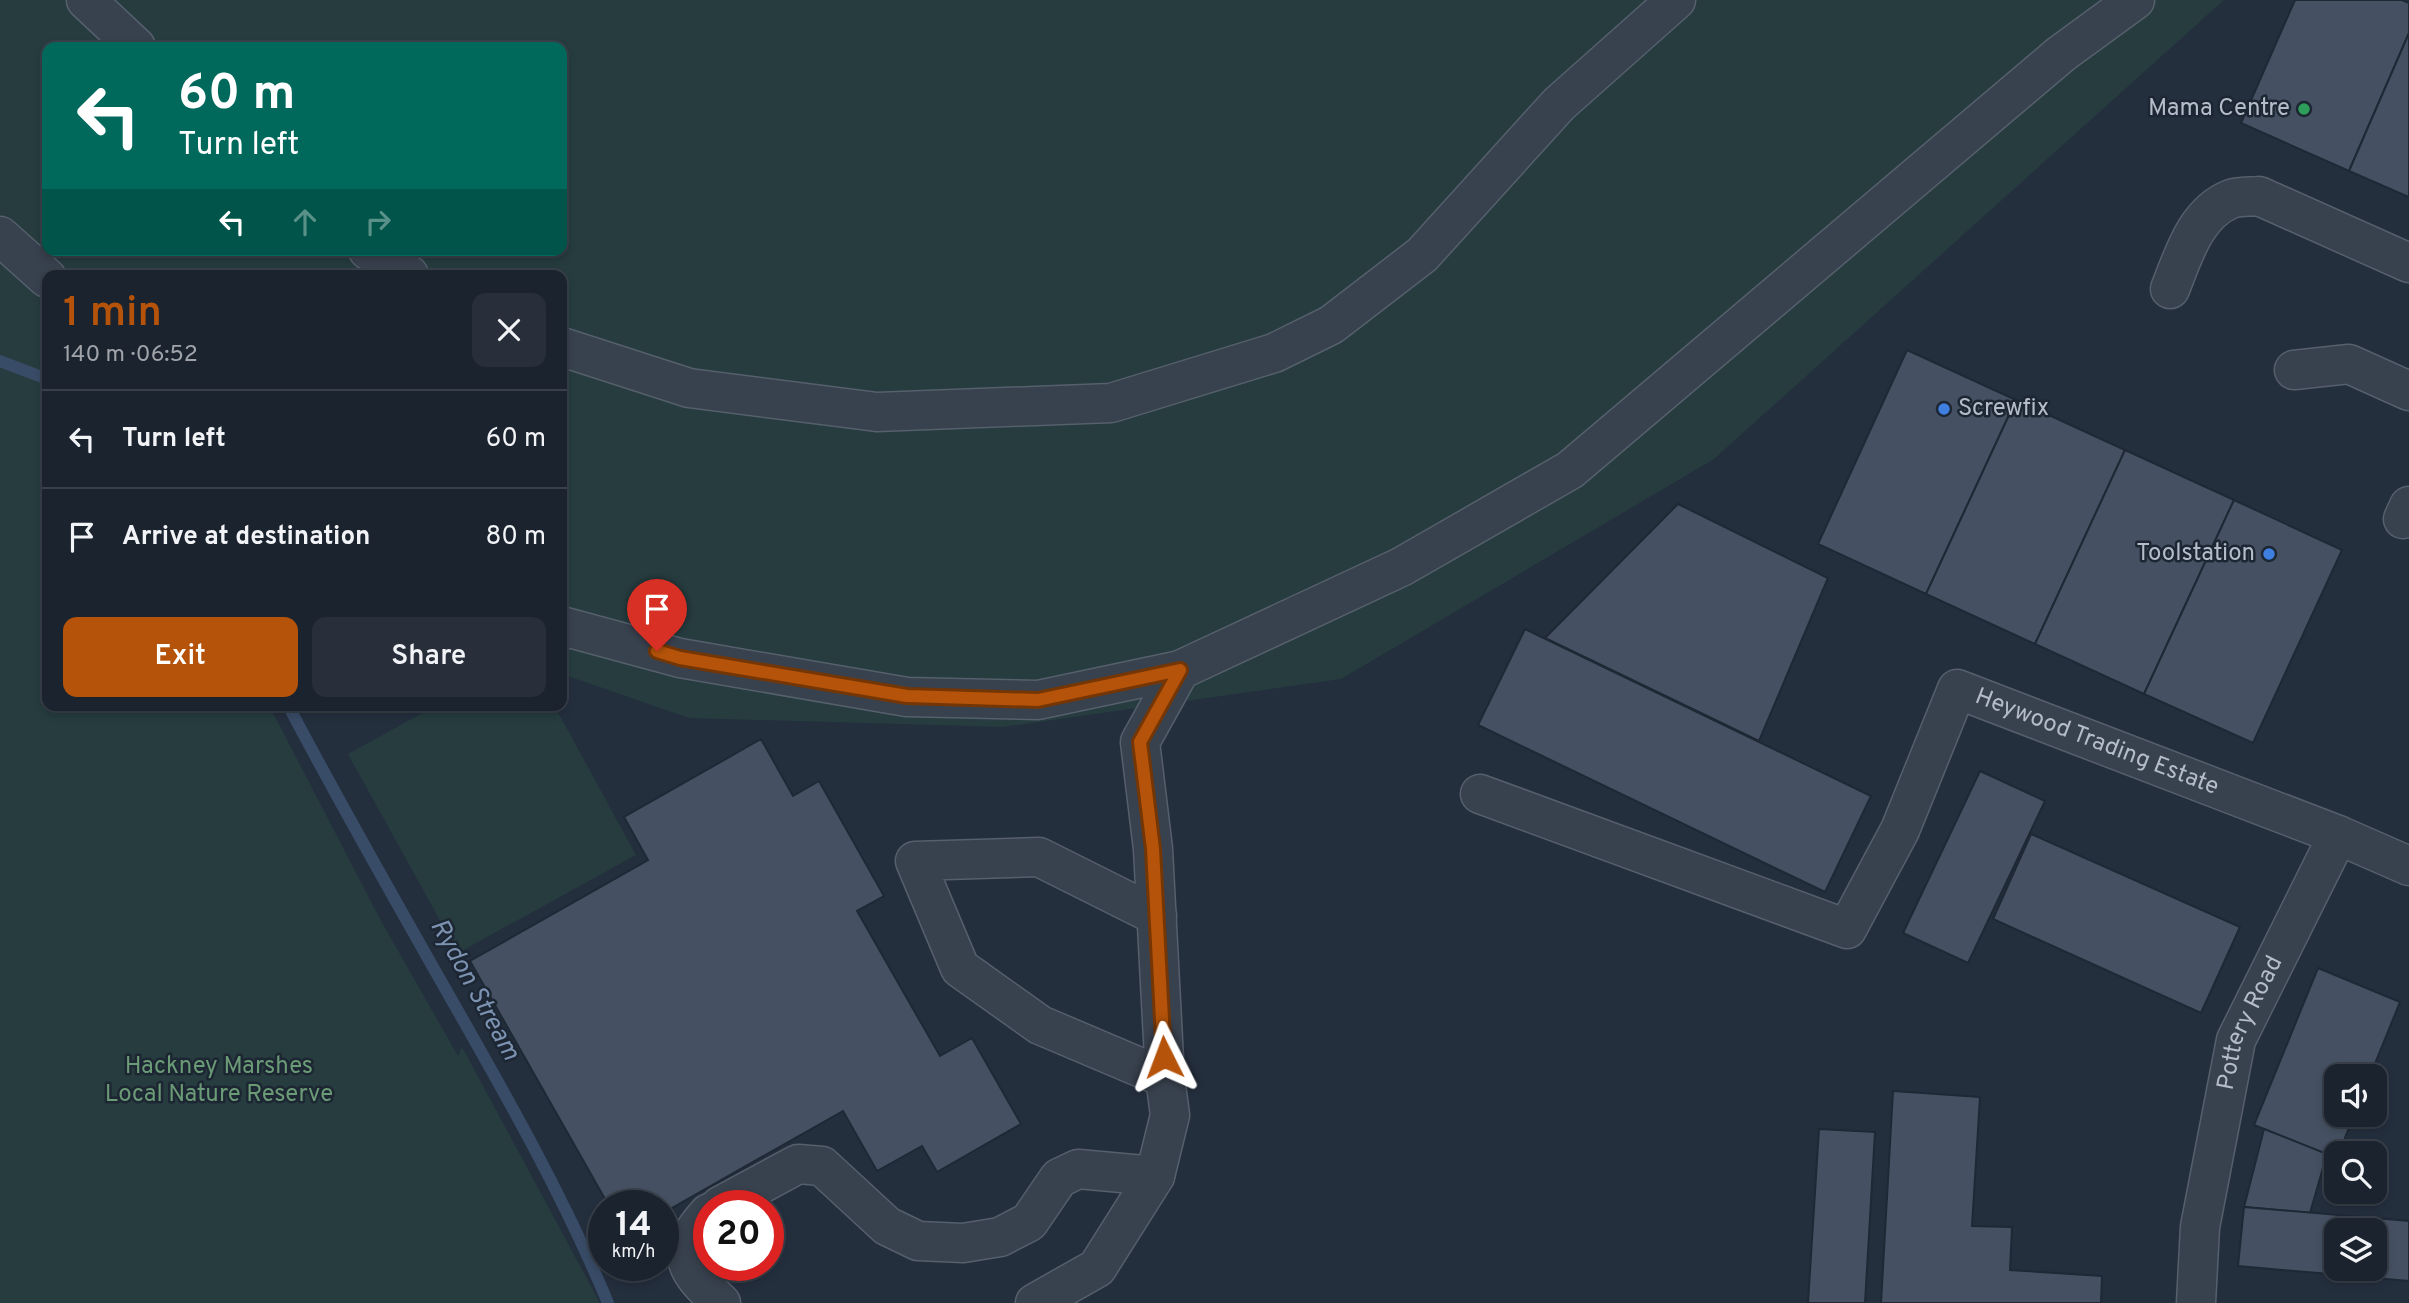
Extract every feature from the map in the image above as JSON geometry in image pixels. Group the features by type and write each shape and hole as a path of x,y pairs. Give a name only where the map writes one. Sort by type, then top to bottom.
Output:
{"street":[{"path":"86,0 131,42"},
{"path":"567,349 689,388 877,412 1111,403 1274,353 1331,325 1422,255 1559,104 1676,0"},
{"path":"567,627 680,658 907,696 1038,700 1180,670 1401,567 1570,470 2061,54 2135,0"},
{"path":"2170,289 2194,232 2215,209 2232,199 2259,197 2409,263"},
{"path":"0,236 42,274"},
{"path":"378,256 401,270"},
{"path":"2294,370 2349,364 2409,391"},
{"path":"1035,1303 1097,1268 1155,1176 1170,1115 1165,1078 1153,849 1140,742 1180,670"},
{"name":"Heywood Trading Estate","path":"1480,794 1847,929 1899,830 1956,689 2338,835"},
{"path":"2338,835 2409,866"},
{"name":"Pottery Road","path":"2196,1303 2200,1227 2236,1040 2338,835"},
{"path":"1157,916 1039,856 915,862 960,968 1040,1025 1165,1078"},
{"path":"750,1190 798,1164 822,1166 887,1226 918,1241 963,1243 1000,1237 1029,1222 1059,1178 1078,1169 1155,1176"},
{"path":"693,1230 685,1254 693,1273"},
{"path":"697,1281 721,1303"}],"green space":[{"name":"Hackney Marshes Local Nature Reserve","path":"0,0 2224,0 1714,459 1341,679 1003,727 689,718 567,676 567,270 42,270 42,711 272,711 380,919 458,1056 462,1047 600,1303 0,1303"},
{"path":"426,711 557,711 636,855 458,953 348,754"}],"building":[{"path":"2295,0 2402,0 2409,3 2409,33 2349,171 2241,123"},
{"path":"2409,33 2409,197 2349,171"},
{"path":"1907,350 2016,400 1926,594 1818,544"},
{"path":"2016,400 2125,450 2035,644 1926,594"},
{"path":"2125,450 2234,500 2144,694 2035,644"},
{"path":"2234,500 2342,550 2253,743 2144,694"},
{"path":"1678,504 1828,578 1759,741 1545,638"},
{"path":"1525,629 1871,796 1825,892 1478,725"},
{"path":"761,739 793,796 819,781 884,896 857,911 940,1056 972,1038 1021,1124 937,1172 922,1146 877,1171 843,1111 704,1190 693,1190 693,1196 679,1204 679,1190 600,1190 470,961 648,860 624,817"},
{"path":"1980,771 2045,801 1968,963 1903,933"},
{"path":"2031,834 2240,927 2201,1013 1993,919"},
{"path":"2318,968 2400,1002 2375,1064 2324,1064 2324,1127 2349,1127 2344,1141 2324,1141 2324,1153 2254,1125"},
{"path":"1893,1091 1980,1097 1972,1226 2012,1227 2010,1270 2102,1276 2101,1303 1881,1303"},
{"path":"1819,1129 1875,1132 1865,1303 1808,1303"},
{"path":"2264,1129 2324,1153 2324,1164 2310,1213 2244,1207"},
{"path":"2244,1207 2374,1218 2324,1218 2324,1274 2238,1266"},
{"path":"2387,1219 2409,1221 2409,1281 2387,1279"}],"waterway":[{"name":"Rydon Stream","path":"0,361 42,377"},
{"name":"Rydon Stream","path":"291,711 534,1148 608,1303"}],"place":[{"name":"Mama Centre","path":"2304,109"},
{"name":"Screwfix","path":"1944,409"},
{"name":"Toolstation","path":"2269,554"}],"route":[{"path":"657,651 680,658 907,696 1038,700 1180,670 1140,742 1153,849 1164,1057"}]}
